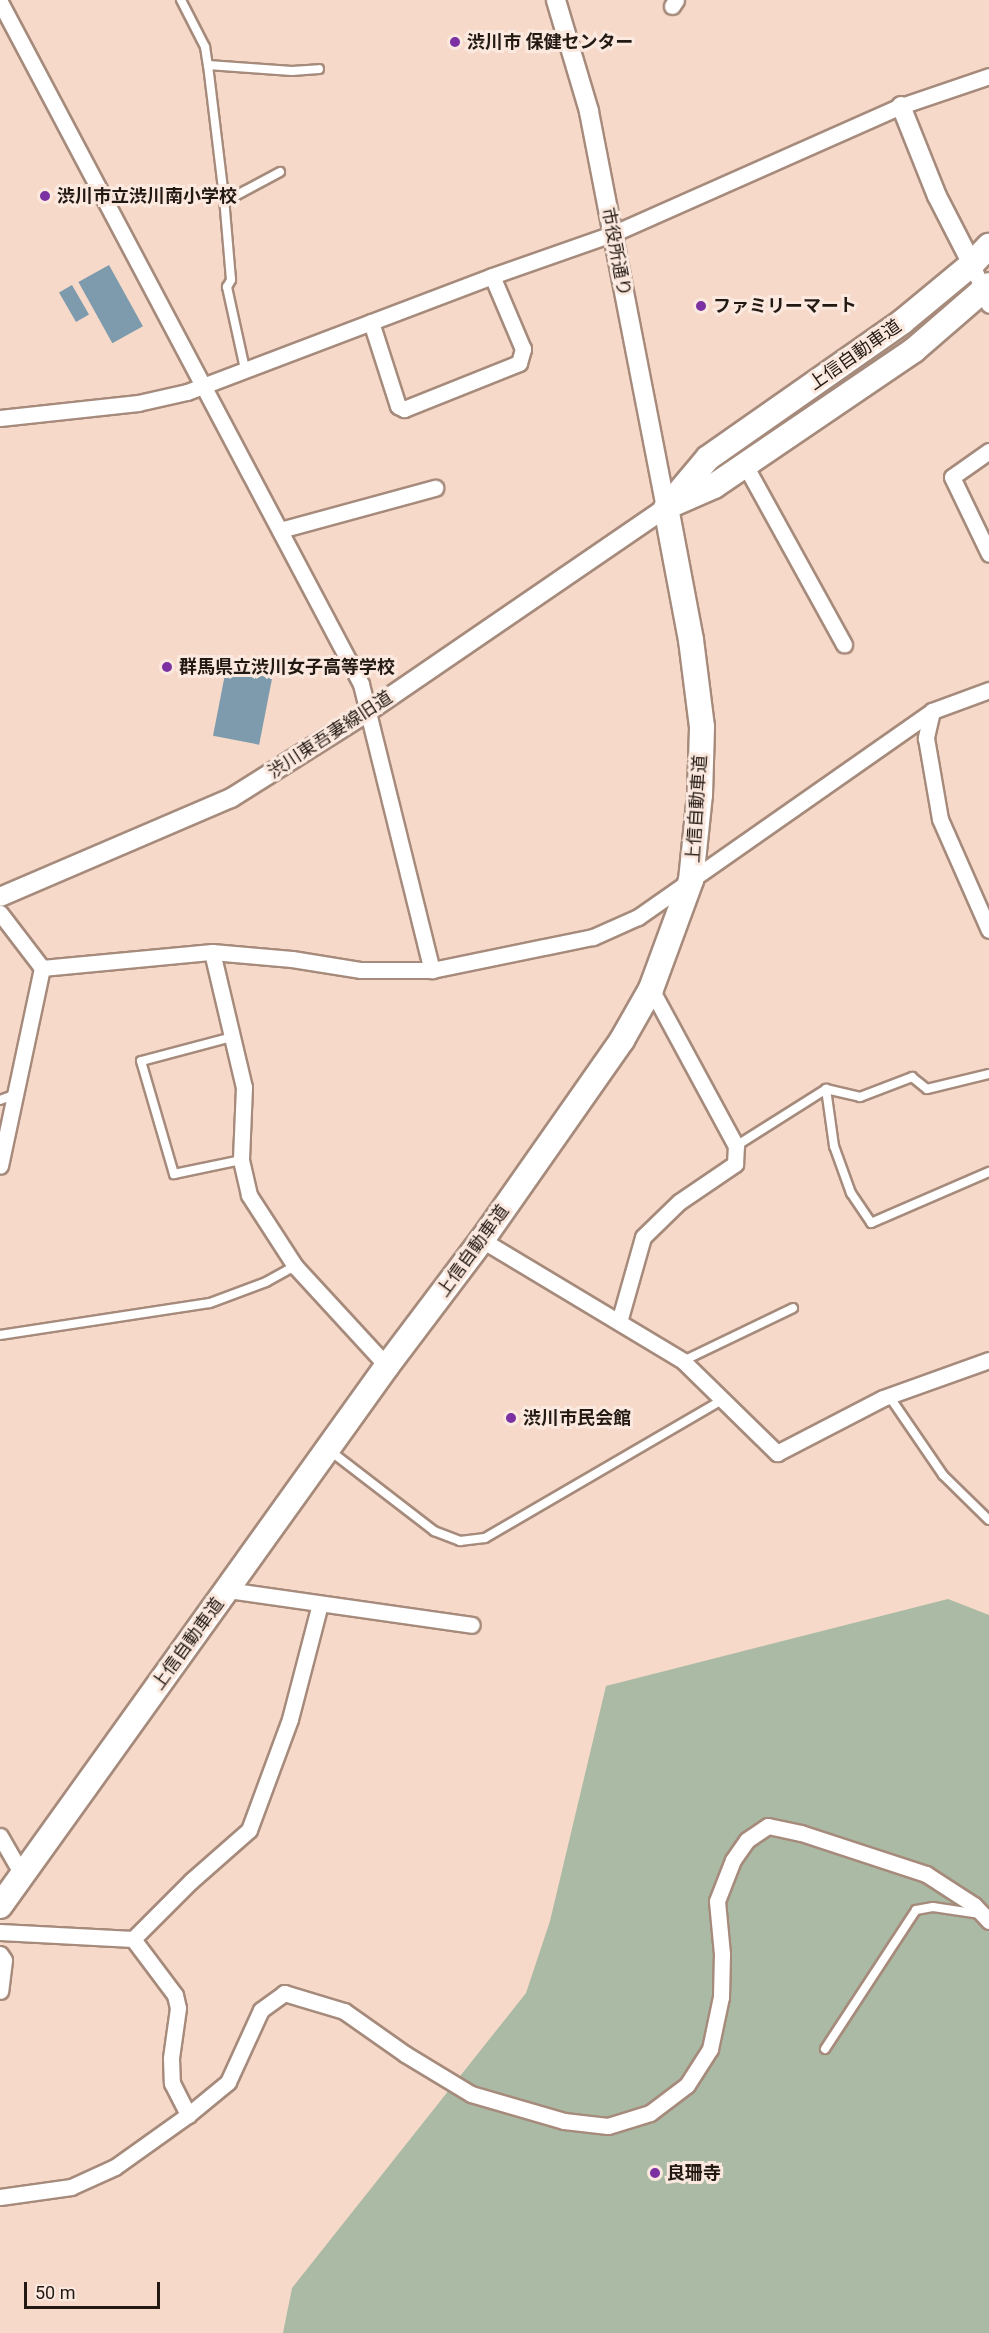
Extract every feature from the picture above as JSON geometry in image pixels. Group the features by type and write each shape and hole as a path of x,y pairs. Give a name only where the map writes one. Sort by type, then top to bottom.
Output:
{"highway":[{"name":"上信自動車道","path":"666,508 708,458 902,322 972,264 989,246"},
{"name":"上信自動車道","path":"666,508 714,486 914,350 987,294"},
{"name":"上信自動車道","path":"0,1906 387,1366 482,1240 622,1040 651,989 691,880 700,795 702,728 691,640 666,508"}],"street":[{"name":"市役所通り","path":"555,0 589,111 666,508"},
{"path":"0,2 361,684 432,970"},
{"path":"0,418 167,398 492,276 612,234 901,106 989,76"},
{"path":"901,106 937,196 987,294"},
{"path":"371,322 398,406 404,409 519,363 523,349 492,276"},
{"path":"987,546 952,477 989,450"},
{"path":"745,465 844,644"},
{"path":"280,530 435,488"},
{"name":"渋川東吾妻線旧道","path":"0,897 231,798 369,711 666,508"},
{"path":"42,968 212,951 292,959 361,970 432,970 593,937 638,917 932,711 989,690"},
{"path":"932,711 926,738 940,819 989,930"},
{"path":"0,913 42,968 0,1166"},
{"path":"212,951 244,1087 241,1160 249,1195 295,1266 387,1366"},
{"path":"619,1322 643,1237 679,1202 735,1164 736,1146 651,989"},
{"path":"482,1240 683,1361 777,1453 889,1396 989,1360"},
{"path":"227,1590 472,1625"},
{"path":"0,1932 133,1939 191,1881 249,1830 290,1719 320,1604"},
{"path":"0,2197 71,2187 115,2167 188,2115 228,2082 261,2010 284,1993 344,2011 405,2054 471,2094 575,2122 608,2126 650,2113 687,2085 710,2049 721,1996 722,1954 717,1901 733,1860 747,1840 768,1826 801,1833 926,1874 974,1905 986,1918"},
{"path":"0,1836 23,1876"},
{"path":"133,1939 175,1995 178,2008 171,2058 172,2083 188,2115"},
{"path":"0,1954 4,1960 0,1990"}],"lane":[{"path":"181,0 205,47 224,198 231,280 227,287 244,369"},
{"path":"208,65 292,71 319,69"},
{"path":"224,198 235,196 280,172"},
{"path":"232,1037 141,1061 174,1174 241,1160"},
{"path":"736,1146 826,1089 860,1096 912,1077 927,1089 989,1074"},
{"path":"826,1089 834,1146 851,1193 871,1223 989,1172"},
{"path":"0,1100 16,1095"},
{"path":"0,1335 210,1303 266,1282 295,1266"},
{"path":"683,1361 793,1308"},
{"path":"889,1396 943,1475 989,1520"},
{"path":"328,1449 435,1531 460,1541 485,1538 724,1399"},
{"path":"825,2049 916,1910 933,1907 986,1918"}],"green space":[{"path":"948,1599 989,1615 989,2333 283,2333 292,2288 526,1993 550,1921 606,1686"}],"water":[{"path":"109,265 143,326 112,343 78,282"},
{"path":"72,285 89,314 76,322 59,292"},
{"path":"226,669 272,678 259,745 213,736"}],"place":[{"name":"渋川市 保健センター","path":"455,42"},
{"name":"渋川市立渋川南小学校","path":"45,196"},
{"name":"ファミリーマート","path":"701,306"},
{"name":"群馬県立渋川女子高等学校","path":"167,667"},
{"name":"渋川市民会館","path":"511,1418"},
{"name":"良珊寺","path":"655,2173"}]}
